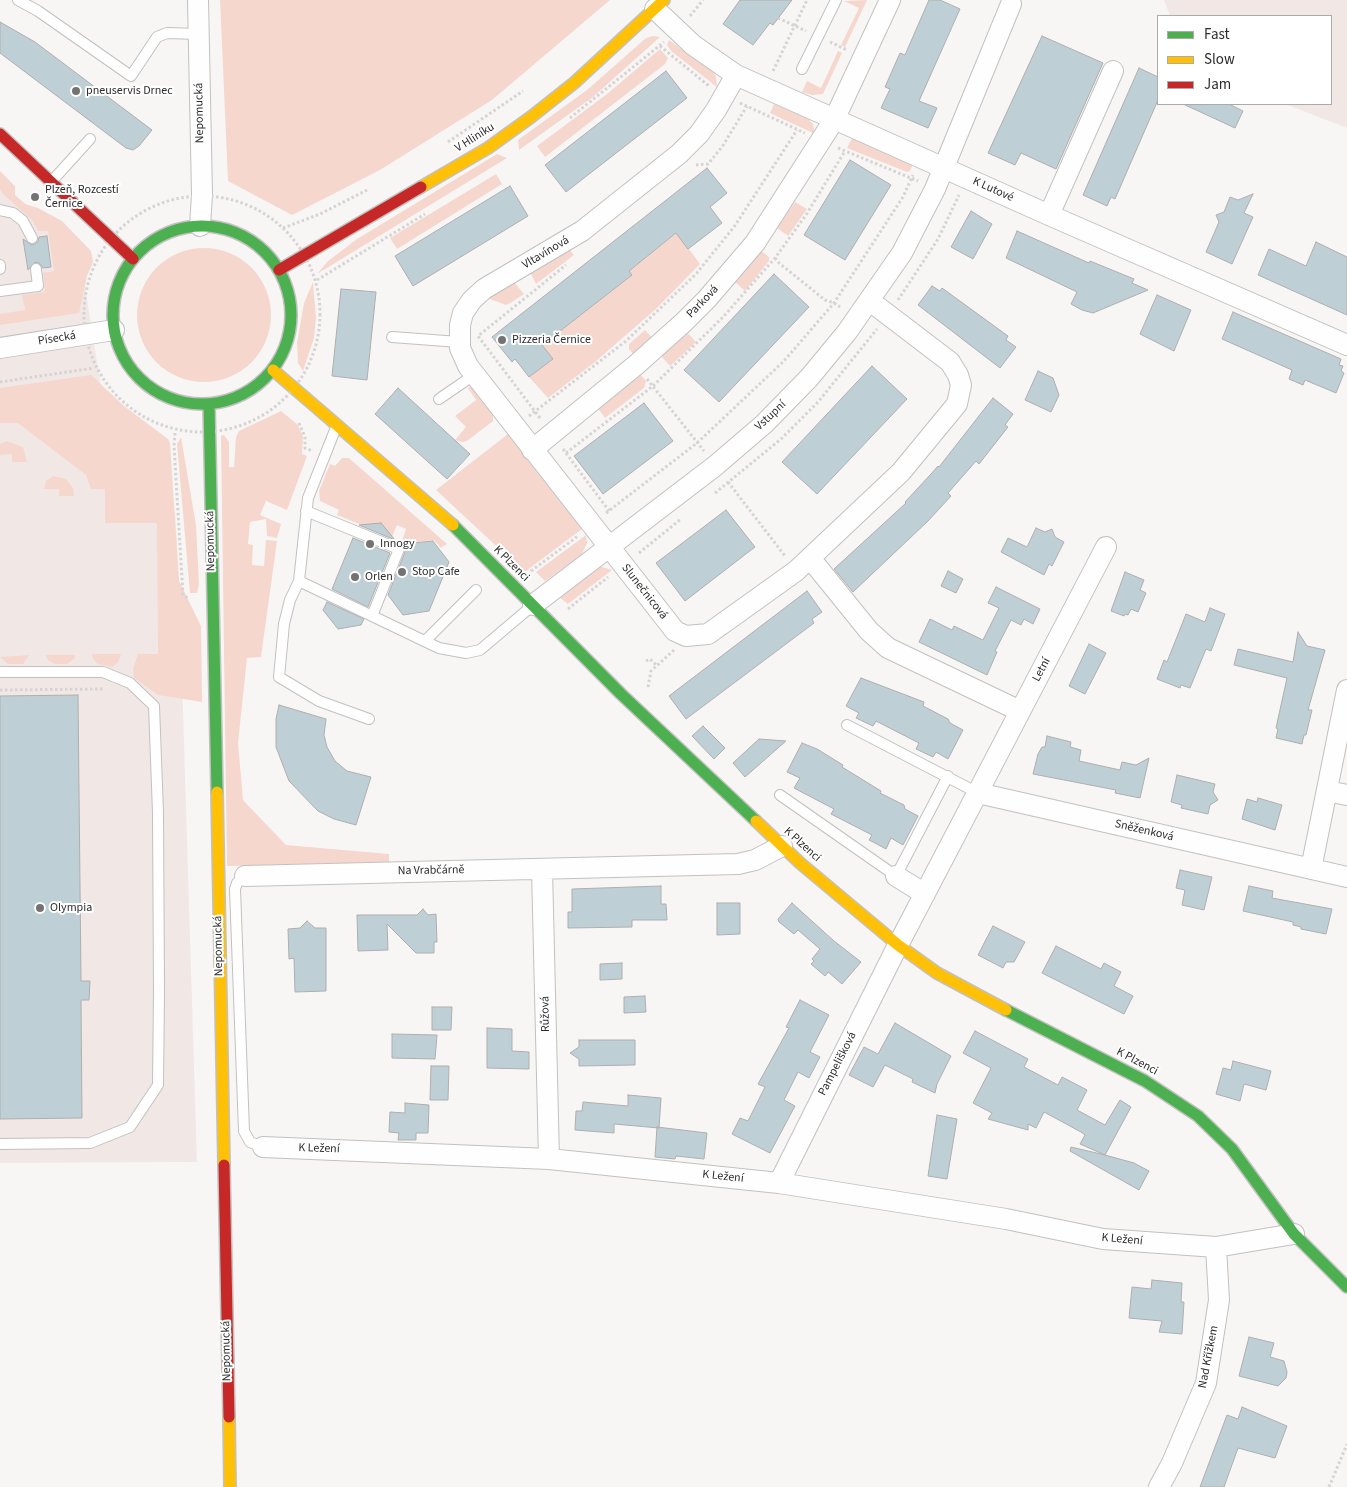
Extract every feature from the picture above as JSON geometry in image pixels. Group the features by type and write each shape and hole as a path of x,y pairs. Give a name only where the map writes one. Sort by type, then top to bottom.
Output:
{"street":[{"name":"Nepomucká","path":"198,0 202,195 200,226"},
{"name":"Parková","path":"532,450 636,365 684,322 713,292 755,243 834,120 890,0"},
{"name":"Vstupní","path":"533,605 715,466 770,418 809,378 870,301 902,253 944,168 1011,4"},
{"name":"K Lutové","path":"660,5 693,45 736,74 834,120 1347,345"},
{"name":"V Hliníku","path":"279,270 488,148 517,128 574,83 660,5"},
{"path":"1049,215 1113,71"},
{"name":"Vltavínová","path":"532,450 468,366 459,342 462,319 472,300 484,289 582,231 679,154 699,134 716,110 736,74"},
{"path":"0,134 134,258"},
{"path":"200,226 224,229 246,238 264,252 279,270 288,289 292,310 290,332 284,352 273,370 256,388 233,399 209,404 182,402 158,393 137,376 122,355 114,330 114,304 118,288 134,258 152,241 175,230 200,226"},
{"path":"686,636 708,634 810,558 901,472 950,414 960,396 958,375 950,362 870,301"},
{"name":"Písecká","path":"0,348 114,330"},
{"name":"K Plzenci","path":"273,370 439,511 643,715 782,846 898,945 937,973 1174,1098 1198,1116 1232,1149 1294,1234 1347,1286"},
{"name":"Nepomucká","path":"209,404 208,432 230,1487"},
{"name":"Slunečnicová","path":"532,450 666,622 675,631 686,636"},
{"name":"Letní","path":"898,945 1106,547"},
{"path":"810,558 869,631 888,648 1020,711"},
{"path":"1311,869 1347,690"},
{"path":"1327,791 1347,795"},
{"name":"Sněženková","path":"978,793 1347,877"},
{"name":"Na Vrabčárně","path":"245,876 738,864 755,860 782,846"},
{"name":"Růžová","path":"542,869 549,1159"},
{"path":"896,876 925,894"},
{"name":"Pampelišková","path":"779,1183 898,945"},
{"name":"K Ležení","path":"263,1147 549,1159 779,1183 1006,1219 1103,1239 1216,1247 1294,1234"},
{"name":"Nad Křížkem","path":"1159,1487 1172,1463 1206,1383 1219,1300 1216,1247"}],"lane":[{"path":"18,0 38,11 131,76 157,38 167,33 198,34"},
{"path":"802,69 836,0"},
{"path":"51,182 90,139"},
{"path":"0,210 13,213 23,221 32,238"},
{"path":"0,291 38,286 36,269"},
{"path":"392,337 459,342"},
{"path":"439,399 474,374"},
{"path":"337,424 308,498 299,581 290,600 284,624 279,677 319,701 369,719"},
{"path":"306,511 399,549 372,616"},
{"path":"299,581 425,641 452,651 466,653 480,650 533,605"},
{"path":"425,641 476,590"},
{"path":"0,672 103,672 120,678 137,689 154,706 158,825 158,1085 130,1128 90,1144 0,1144"},
{"path":"847,725 978,793"},
{"path":"780,795 896,876 948,776"},
{"name":"Na Vrabčárně","path":"242,1041 235,889 237,883 245,876"},
{"path":"221,1043 242,1041"},
{"name":"K Ležení","path":"242,1041 244,1131 250,1142 263,1147"}],"path":[{"path":"770,78 807,0"},
{"path":"443,146 528,88"},
{"path":"695,165 708,164 718,153 747,106"},
{"path":"515,427 626,341 662,309 696,274 734,228 797,130"},
{"path":"513,585 697,443 752,394 784,361 834,303 903,197 920,158"},
{"path":"283,228 320,214 369,188"},
{"path":"202,195 234,202 283,228 303,255 317,280 321,312 317,341 307,372 276,407 232,431 175,433 131,403 94,368 90,358 82,316 98,254 112,238 149,207 177,196 202,195"},
{"path":"734,228 825,300 834,303"},
{"path":"571,261 478,336 609,511"},
{"path":"0,382 94,368"},
{"path":"175,433 183,595 212,611"},
{"path":"643,715 651,672 656,665 671,654 686,636"},
{"path":"646,661 650,659 656,665"},
{"path":"0,690 137,689"},
{"path":"1329,1487 1347,1444"}],"shaded area":[{"path":"220,0 610,0 492,100 380,170 292,215 228,181"},
{"path":"867,0 845,47 841,45 859,8 844,1"},
{"path":"1164,0 1347,0 1347,128 1288,105 1332,105 1332,15 1170,15"},
{"path":"660,37 593,97 519,150 518,140 587,90 646,38"},
{"path":"669,40 712,71 716,76 717,87 671,51 667,45"},
{"path":"660,49 668,58 665,64 545,157 537,146 607,94"},
{"path":"838,51 842,53 823,94 812,95 802,92 807,81 821,88"},
{"path":"774,104 808,119 813,124 815,134 770,113"},
{"path":"852,138 913,164 910,171 907,172 847,148"},
{"path":"497,154 507,158 317,274 328,261 357,239"},
{"path":"0,171 15,186 15,195 25,204 38,208 62,221 91,251 93,262 87,276 79,313 0,325 0,314 25,310 22,295 45,292 43,273 54,271 48,231 38,231 33,221 3,194 0,189"},
{"path":"496,174 502,184 397,249 390,238"},
{"path":"0,183 79,248 113,463 175,511 179,581 197,1162 0,1163"},
{"path":"795,202 807,209 788,236 777,228"},
{"path":"677,233 700,264 657,308 595,362 548,398 529,377 553,359 542,345 632,275 629,271"},
{"path":"204,248 230,253 241,259 251,268 260,278 266,289 271,315 266,341 260,352 251,362 241,371 230,377 204,382 178,377 167,371 157,362 148,352 142,341 137,315 142,289 148,278 157,268 167,259 178,253"},
{"path":"568,248 574,255 536,284 530,272"},
{"path":"760,250 769,257 769,261 745,291 734,281"},
{"path":"313,282 316,318 314,338 303,371 298,363 297,343 304,303"},
{"path":"514,282 524,294 512,302 506,305 487,298"},
{"path":"645,330 654,340 635,356 629,349 629,344"},
{"path":"687,332 696,342 670,366 661,356"},
{"path":"640,374 646,381 644,388 605,418 597,407"},
{"path":"91,375 124,406 168,439 170,443 179,581 201,626 202,702 158,695 134,678 133,669 138,654 158,654 157,523 105,523 105,489 91,489 86,475 18,423 0,423 0,388"},
{"path":"472,386 493,414 493,421 467,441 462,442 455,440 466,427 455,416 476,400 468,388"},
{"path":"281,411 298,425 303,437 302,454 307,456 287,510 266,501 260,515 281,524 277,538 267,536 266,519 250,522 248,544 253,545 252,565 264,566 266,540 277,541 261,657 247,658 238,743 243,800 286,845 389,854 389,862 227,866 221,436 224,435 229,442 229,467 234,467 236,437 239,431"},
{"path":"508,434 582,529 526,571 522,570 436,490"},
{"path":"181,437 196,525 199,584 197,593 190,593 177,444"},
{"path":"7,441 23,447 27,462 12,462 12,454 0,455 0,444"},
{"path":"342,458 349,458 447,544 441,548 434,540 408,543 402,541 406,529 397,525 392,537 337,515 339,510 320,501 319,491 330,464 335,466"},
{"path":"53,476 66,479 73,488 74,496 59,496 59,489 44,489 46,481"},
{"path":"586,535 587,543 581,556 545,581 536,572"},
{"path":"599,566 612,570 568,604 560,598 563,593"},
{"path":"92,654 121,654 118,662 112,667 98,664 93,659"},
{"path":"29,655 23,664 8,664 0,657"},
{"path":"46,655 75,655 75,658 67,664 55,664 48,660"}],"building":[{"path":"740,0 792,0 773,25 770,23 753,45 723,24"},
{"path":"929,0 940,0 960,9 919,101 937,108 928,128 881,108 890,89 885,87 900,53 905,55"},
{"name":"pneuservis Drnec","path":"0,22 35,42 152,130 139,146 133,150 126,148 0,53"},
{"path":"1042,36 1103,63 1056,169 1021,153 1015,165 988,153"},
{"path":"1139,68 1157,77 1157,102 1115,199 1111,197 1107,206 1083,195"},
{"path":"666,71 687,98 566,192 545,165"},
{"path":"1185,105 1231,105 1243,111 1235,128"},
{"path":"850,160 891,185 845,260 804,235"},
{"path":"707,168 727,193 710,207 722,223 688,249 676,233 629,271 632,275 542,345 553,359 529,377 515,359 512,362 492,337"},
{"path":"510,186 528,216 413,286 395,256"},
{"path":"1253,194 1244,213 1253,217 1232,264 1206,252 1219,222 1216,215 1224,212 1230,197 1238,200"},
{"path":"971,211 992,224 973,259 951,247"},
{"path":"1017,231 1089,263 1090,261 1134,279 1132,283 1148,290 1093,313 1082,310 1071,304 1077,292 1006,258"},
{"path":"47,236 51,267 43,268 39,263 35,262 28,270 23,239 32,245 38,242 39,237"},
{"path":"1316,242 1347,257 1347,315 1258,275 1269,249 1306,266"},
{"path":"774,274 809,307 719,402 684,370"},
{"path":"932,286 940,291 942,288 1008,336 1006,340 1016,347 1000,368 918,305"},
{"path":"341,289 376,292 367,380 332,376"},
{"path":"1157,295 1191,310 1174,351 1140,334"},
{"path":"1233,312 1341,359 1339,365 1343,366 1341,371 1344,373 1336,393 1305,380 1303,385 1289,379 1292,370 1222,339"},
{"path":"872,366 907,399 817,494 782,462"},
{"path":"1038,371 1053,378 1059,395 1051,412 1025,400"},
{"path":"398,388 470,454 447,479 375,414"},
{"path":"993,398 1013,414 1005,425 1008,427 979,464 976,461 948,493 951,496 928,521 853,592 834,569 906,503 939,467"},
{"path":"644,403 673,441 603,494 574,456"},
{"path":"726,510 755,547 685,601 656,563"},
{"path":"381,523 395,540 359,525"},
{"path":"1036,528 1045,532 1052,529 1055,537 1064,542 1052,566 1049,564 1044,575 1001,552 1008,538 1027,547"},
{"path":"353,538 390,553 368,607 332,589"},
{"path":"433,541 449,562 429,611 403,615 388,595 405,552 404,544"},
{"path":"948,571 963,579 956,593 941,586"},
{"path":"1125,572 1144,580 1140,590 1146,593 1138,612 1131,609 1128,615 1125,614 1124,616 1111,611"},
{"path":"996,587 1040,609 1033,624 1024,619 1021,625 1011,620 995,651 997,652 987,675 919,642 930,619 952,630 954,626 983,640 999,608 988,603"},
{"path":"807,591 822,612 812,619 814,623 686,719 669,696"},
{"path":"327,602 364,619 361,625 338,629 323,610"},
{"path":"1210,608 1225,614 1211,651 1206,649 1190,688 1181,685 1180,688 1157,679 1164,660 1167,662 1186,614 1205,622"},
{"path":"1298,632 1307,646 1325,650 1308,710 1312,710 1302,744 1276,738 1278,729 1276,728 1287,678 1234,665 1238,649 1293,662"},
{"path":"1089,644 1106,653 1085,694 1069,686"},
{"path":"861,678 924,702 923,706 948,719 950,723 963,730 948,759 936,752 933,757 916,749 919,743 876,721 873,726 856,718 859,713 846,706"},
{"name":"Olympia","path":"78,695 81,981 90,981 89,1000 81,1000 82,1118 0,1119 0,696"},
{"path":"279,705 326,719 324,735 327,747 335,761 347,771 371,777 356,825 334,819 318,811 289,781 276,747 276,719"},
{"path":"703,726 725,748 714,759 692,736"},
{"path":"1047,736 1071,742 1070,747 1081,750 1079,761 1120,770 1122,762 1136,765 1149,758 1140,798 1115,793 1116,790 1033,774 1038,754 1042,747 1045,747"},
{"path":"759,739 786,741 745,777 733,763"},
{"path":"802,743 817,749 843,765 842,767 881,791 880,793 904,805 905,809 918,816 903,845 891,838 886,849 869,840 872,835 831,814 834,809 794,788 800,778 787,772"},
{"path":"1177,775 1215,784 1213,792 1218,800 1210,805 1208,814 1181,808 1182,805 1171,802"},
{"path":"1258,798 1282,805 1275,830 1242,819 1247,799 1257,802"},
{"path":"1180,870 1212,877 1204,910 1182,905 1185,890 1176,888"},
{"path":"661,886 661,904 666,904 667,920 632,920 632,927 568,928 568,912 572,912 572,889"},
{"path":"1249,886 1273,891 1272,898 1332,909 1326,934 1301,929 1301,927 1293,925 1293,922 1243,911"},
{"path":"717,903 740,903 740,934 717,935"},
{"path":"792,903 834,941 861,962 842,984 828,972 825,976 811,964 814,961 812,959 820,949 798,930 794,934 779,922 778,919"},
{"path":"423,909 428,915 436,914 437,942 434,942 434,953 416,953 387,924 388,950 358,951 357,915 417,915"},
{"path":"307,921 315,928 326,928 326,991 295,992 294,958 289,959 288,929 300,928"},
{"path":"993,926 1025,942 1014,962 1006,962 1003,968 978,955"},
{"path":"1056,946 1101,969 1104,963 1121,972 1114,986 1133,996 1124,1014 1042,973"},
{"path":"622,963 622,979 600,980 600,964"},
{"path":"645,996 646,1012 624,1013 624,997"},
{"path":"800,1000 829,1015 810,1052 820,1057 809,1078 798,1072 784,1100 795,1106 770,1153 732,1134 740,1118 748,1121 765,1087 758,1084 789,1028 786,1027"},
{"path":"432,1007 452,1007 451,1030 432,1030"},
{"path":"895,1023 951,1056 937,1084 935,1093 912,1082 913,1079 885,1065 873,1087 849,1075 864,1047 878,1054"},
{"path":"487,1028 512,1029 512,1051 529,1052 529,1069 487,1068"},
{"path":"975,1031 1028,1059 1024,1067 1058,1085 1062,1077 1087,1090 1077,1110 1105,1125 1120,1100 1131,1107 1105,1155 1080,1144 1085,1135 1044,1112 1036,1128 1028,1124 1028,1130 988,1119 992,1113 973,1103 991,1068 963,1053"},
{"path":"392,1034 437,1035 435,1059 392,1058"},
{"path":"579,1040 635,1040 635,1065 579,1066 579,1059 570,1053 579,1047"},
{"path":"1233,1061 1271,1071 1266,1090 1244,1084 1240,1101 1216,1094 1223,1068 1231,1070"},
{"path":"431,1066 449,1066 448,1100 430,1100"},
{"path":"628,1095 661,1098 659,1128 614,1124 614,1133 575,1130 576,1111 582,1111 583,1102 628,1106"},
{"path":"405,1103 429,1105 428,1133 416,1133 416,1140 398,1140 399,1133 389,1132 390,1112 405,1113"},
{"path":"937,1115 957,1119 947,1179 928,1176"},
{"path":"657,1127 707,1133 704,1159 676,1156 675,1159 655,1157"},
{"path":"1071,1147 1134,1163 1149,1171 1139,1190 1070,1151"},
{"path":"1152,1280 1182,1283 1181,1302 1184,1302 1182,1334 1159,1332 1162,1321 1129,1318 1132,1287 1151,1289"},
{"path":"1249,1337 1274,1343 1270,1357 1284,1361 1287,1372 1286,1378 1278,1386 1239,1376"},
{"path":"1242,1407 1287,1426 1275,1458 1238,1448 1224,1487 1200,1487 1227,1415 1238,1419"}],"traffic: fast":[{"path":"202,226 236,233 251,241 265,252 276,266 284,281 291,315 284,349 276,364 265,378 251,389 236,397 202,404 168,397 153,389 139,378 128,364 120,349 113,315 120,281 128,266 139,252 153,241 168,233 202,226"},
{"path":"209,404 217,792"},
{"path":"453,525 621,694 756,821"},
{"path":"1006,1010 1145,1081 1198,1116 1232,1149 1294,1234 1347,1287"}],"traffic: slow":[{"path":"421,187 488,148 531,117 574,83 664,0"},
{"path":"273,370 453,525"},
{"path":"217,792 224,1165"},
{"path":"756,821 800,863 898,945 937,973 1006,1010"},
{"path":"229,1417 230,1487"}],"traffic: jam":[{"path":"0,134 133,259"},
{"path":"279,270 421,187"},
{"path":"224,1165 229,1417"}],"place":[{"name":"pneuservis Drnec","path":"76,91"},
{"name":"Plzeň, Rozcestí Černice","path":"35,197"},
{"name":"Pizzeria Černice","path":"502,340"},
{"name":"Innogy","path":"370,544"},
{"name":"Stop Cafe","path":"402,572"},
{"name":"Orlen","path":"355,577"},
{"name":"Olympia","path":"40,908"}]}
